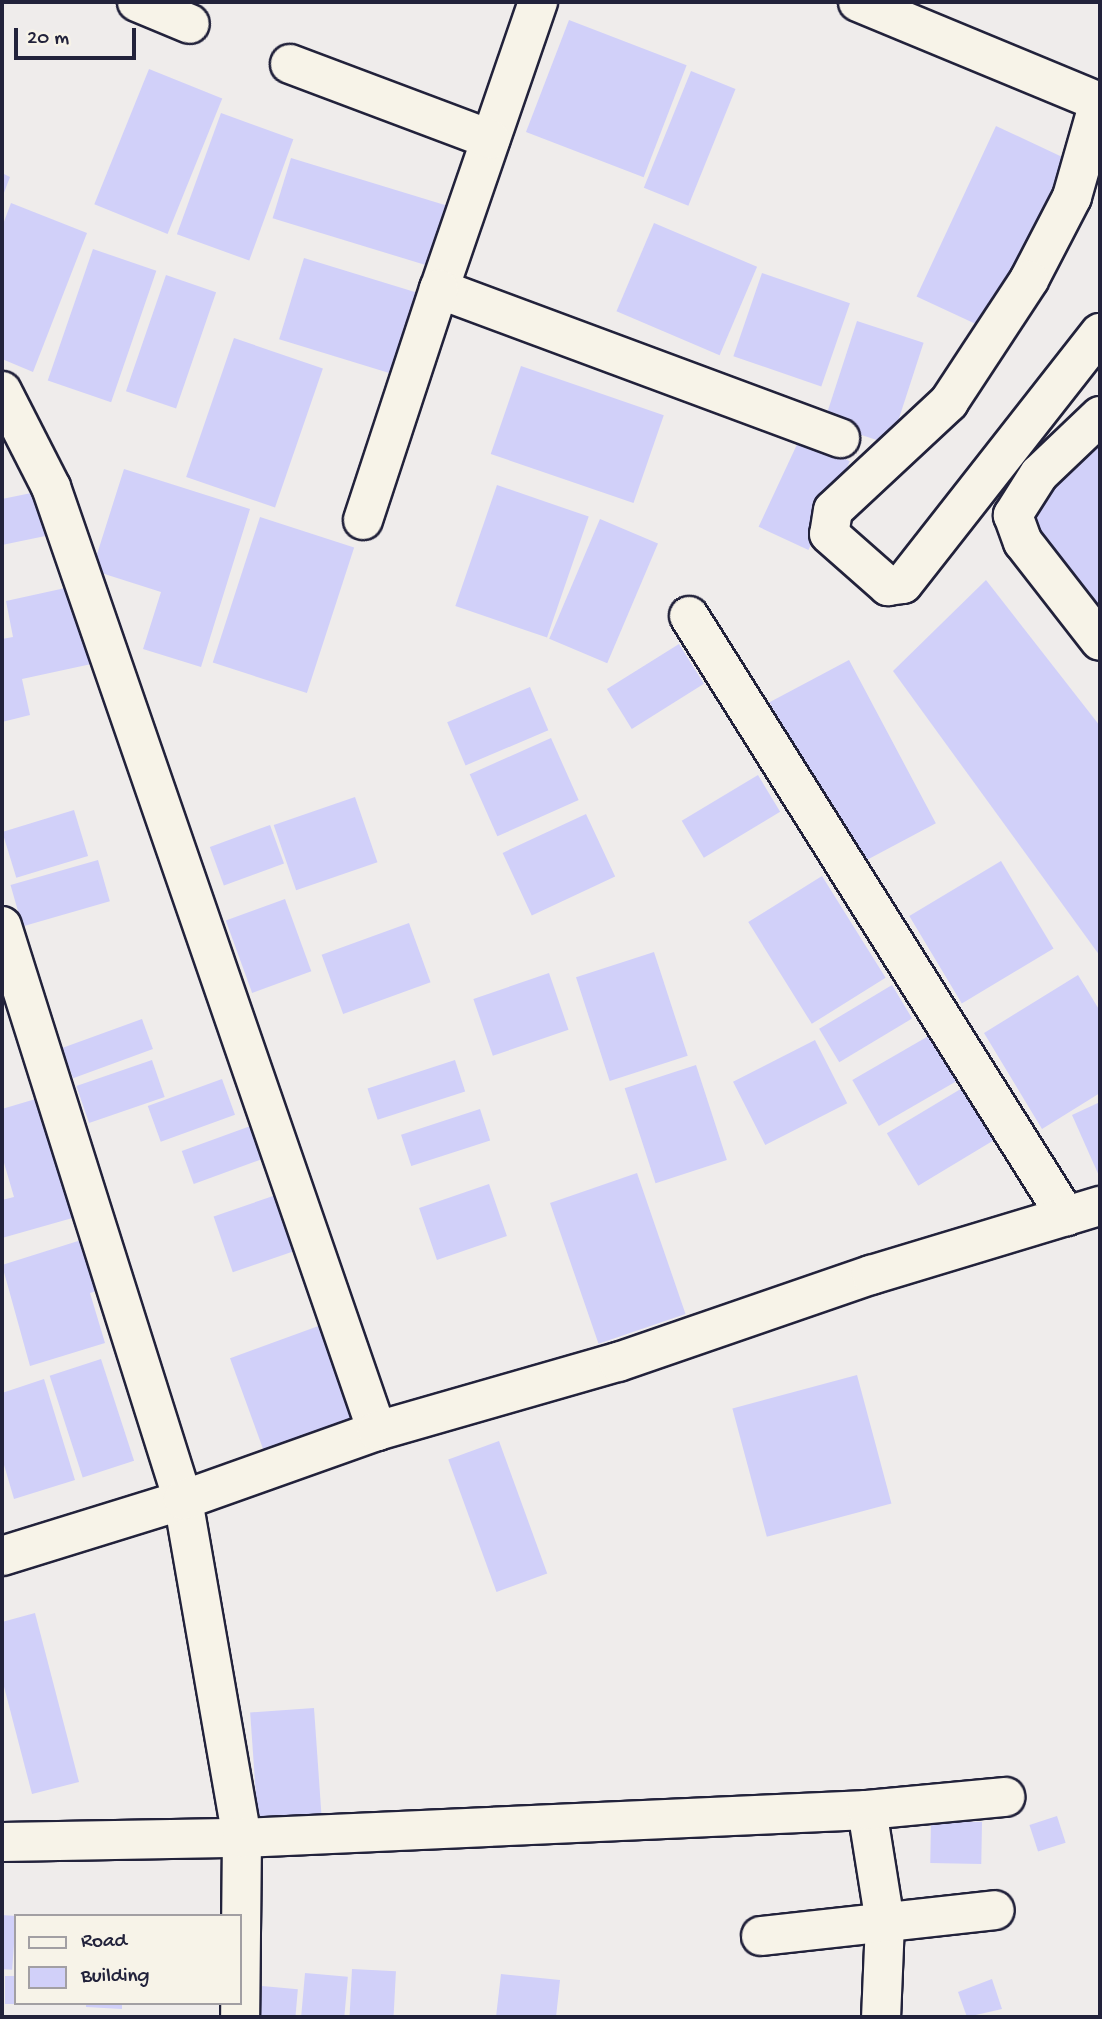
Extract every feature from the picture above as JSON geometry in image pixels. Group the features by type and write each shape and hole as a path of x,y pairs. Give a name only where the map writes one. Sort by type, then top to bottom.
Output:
{"street":[{"path":"137,2 190,24"},
{"path":"363,520 538,2"},
{"path":"858,2 1100,102 1092,163 1029,280 949,402 833,510 829,534 888,586 903,584 1100,333"},
{"path":"290,64 490,139"},
{"path":"439,289 839,438"},
{"path":"2,391 51,487 377,1431"},
{"path":"1100,416 1039,474 1013,515 1023,542 1100,641"},
{"path":"2,1556 183,1500 377,1431 618,1362 1083,1211 689,616"},
{"path":"2,926 183,1500 242,1838 241,1914"},
{"path":"2,1842 242,1838 867,1810 1005,1797"},
{"path":"867,1810 885,1923 881,2017"},
{"path":"761,1936 995,1910"}],"building":[{"path":"569,20 687,65 644,177 526,132"},
{"path":"149,69 222,99 168,234 94,204"},
{"path":"691,71 736,89 688,206 644,188"},
{"path":"221,113 293,139 249,261 177,234"},
{"path":"996,126 1068,159 988,330 917,296"},
{"path":"291,158 450,207 431,267 273,218"},
{"path":"2,173 10,177 2,198"},
{"path":"11,203 87,233 33,372 2,359 2,227"},
{"path":"654,223 757,267 720,355 616,311"},
{"path":"93,249 156,271 111,402 48,380"},
{"path":"304,258 425,295 401,376 279,339"},
{"path":"762,273 850,303 821,386 733,356"},
{"path":"166,275 216,292 176,409 126,391"},
{"path":"857,321 924,343 891,444 824,423"},
{"path":"234,338 323,369 275,508 186,477"},
{"path":"521,366 664,415 633,503 491,454"},
{"path":"800,438 850,461 808,550 759,527"},
{"path":"1100,440 1100,619 1023,509"},
{"path":"124,469 250,509 201,667 143,649 161,592 92,570"},
{"path":"497,485 589,517 547,638 455,606"},
{"path":"46,490 55,534 2,545 2,499"},
{"path":"260,517 354,548 307,693 213,663"},
{"path":"600,519 658,544 607,663 549,639"},
{"path":"986,580 1100,726 1100,956 893,671"},
{"path":"79,585 96,663 22,679 30,715 2,722 2,639 13,637 6,601"},
{"path":"679,644 704,684 632,729 607,689"},
{"path":"849,660 936,823 856,866 770,702"},
{"path":"530,687 548,730 466,765 447,722"},
{"path":"551,738 579,800 497,836 470,774"},
{"path":"758,775 780,812 704,858 682,821"},
{"path":"355,797 377,862 296,890 274,825"},
{"path":"74,810 88,856 16,878 2,832"},
{"path":"586,814 615,877 532,915 503,853"},
{"path":"270,825 284,864 224,885 210,847"},
{"path":"98,860 110,901 22,926 11,885"},
{"path":"1001,861 1054,948 962,1004 909,916"},
{"path":"822,876 886,978 812,1024 748,922"},
{"path":"285,899 311,971 252,993 226,921"},
{"path":"409,923 431,982 343,1014 322,955"},
{"path":"654,952 688,1056 610,1081 576,977"},
{"path":"549,973 569,1030 493,1056 473,999"},
{"path":"1078,975 1100,1011 1100,1093 1042,1129 984,1033"},
{"path":"892,985 912,1018 839,1062 819,1029"},
{"path":"142,1019 153,1049 73,1078 62,1048"},
{"path":"932,1034 958,1080 879,1126 852,1080"},
{"path":"815,1040 847,1103 765,1145 733,1082"},
{"path":"152,1060 165,1097 89,1123 76,1086"},
{"path":"455,1060 465,1091 378,1120 368,1088"},
{"path":"696,1065 727,1160 656,1183 625,1088"},
{"path":"222,1079 235,1115 161,1142 148,1106"},
{"path":"964,1087 995,1139 918,1186 887,1133"},
{"path":"49,1095 83,1215 2,1238 2,1200 14,1197 2,1156 2,1109"},
{"path":"1100,1102 1100,1178 1072,1115"},
{"path":"480,1109 490,1140 411,1166 401,1135"},
{"path":"256,1124 268,1157 194,1184 182,1151"},
{"path":"637,1173 686,1314 599,1344 550,1203"},
{"path":"489,1184 507,1236 437,1260 419,1208"},
{"path":"276,1195 295,1251 233,1272 214,1216"},
{"path":"94,1236 110,1287 90,1293 105,1343 30,1366 2,1265"},
{"path":"324,1324 358,1417 264,1451 230,1358"},
{"path":"101,1359 134,1461 83,1477 50,1376"},
{"path":"857,1375 891,1503 767,1537 732,1408"},
{"path":"44,1379 75,1480 14,1499 2,1458 2,1393"},
{"path":"499,1441 547,1573 496,1592 448,1459"},
{"path":"35,1613 79,1782 32,1794 2,1679 2,1622"},
{"path":"314,1708 322,1822 258,1826 250,1712"},
{"path":"1057,1816 1066,1843 1038,1852 1029,1825"},
{"path":"931,1821 982,1822 981,1864 930,1863"},
{"path":"2,1915 14,1916 12,1970 2,1969"},
{"path":"352,1969 396,1971 394,2017 349,2017"},
{"path":"305,1973 348,1977 344,2017 301,2017"},
{"path":"501,1974 560,1980 556,2017 496,2017"},
{"path":"5,1976 14,1976 14,2004 5,2004"},
{"path":"992,1979 1002,2009 967,2017 958,1992"},
{"path":"262,1986 298,1989 295,2017 259,2017"},
{"path":"122,2005 122,2009 86,2007"}]}
